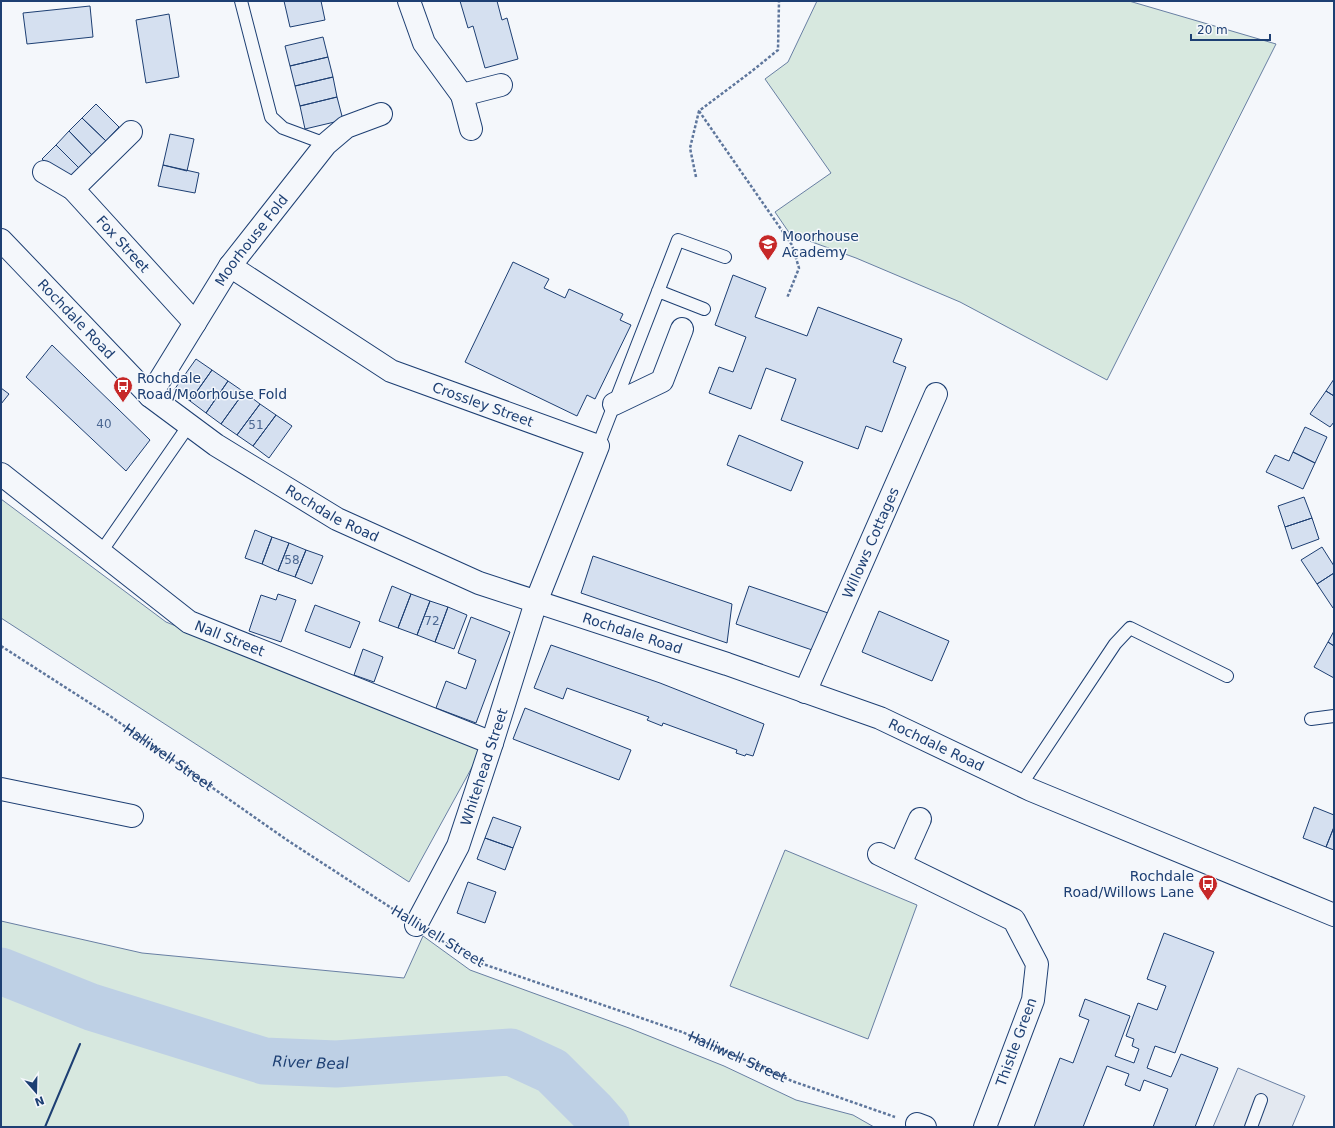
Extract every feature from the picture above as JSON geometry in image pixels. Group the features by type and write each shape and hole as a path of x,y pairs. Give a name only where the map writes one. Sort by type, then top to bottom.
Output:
{"street":[{"path":"410,1 424,43 462,95 471,129"},
{"path":"462,95 501,85"},
{"name":"Moorhouse Fold","path":"150,396 230,266 326,144 346,127 381,114"},
{"path":"73,189 131,132"},
{"name":"Fox Street","path":"44,172 73,189 195,323"},
{"name":"Rochdale Road","path":"1,240 150,396 216,445 337,519 479,583 727,664 880,718 1021,785 1334,915"},
{"name":"Crossley Street","path":"230,266 391,371 598,446"},
{"path":"614,404 662,381 682,329"},
{"name":"Willows Cottages","path":"805,692 936,394"},
{"path":"536,602 598,446"},
{"name":"Nall Street","path":"1,474 189,622 492,743"},
{"name":"Whitehead Street","path":"416,925 458,846 536,602"},
{"path":"1,789 132,816"},
{"path":"900,864 920,819"},
{"name":"Thistle Green","path":"879,854 1014,920 1037,964 1033,1000 985,1127"}],"lane":[{"path":"241,1 271,117 283,128 326,144"},
{"path":"598,446 678,240 725,257"},
{"path":"658,291 704,309"},
{"path":"100,552 189,425"},
{"path":"1021,785 1116,644 1130,628 1227,676"},
{"path":"1311,719 1334,716"},
{"path":"1251,1127 1261,1100"}],"path":[{"path":"696,177 690,148 699,111 778,50 779,1"},
{"path":"699,111 792,245 799,268 787,298"},
{"name":"Halliwell Street","path":"1,646 110,716 287,840 388,905 416,925 480,963 682,1032 792,1081 921,1126"}],"shaded area":[{"path":"817,1 1129,1 1276,44 1107,380 960,302 856,258 790,234 775,212 831,173 765,79 788,62"},
{"path":"1,499 166,622 482,749 409,882 1,618"},
{"path":"785,850 917,905 868,1039 730,986"},
{"path":"1,921 142,953 404,978 423,936 470,970 629,1028 724,1066 796,1100 853,1115 874,1127 626,1127 602,1095 537,1049 508,1043 331,1053 270,1046 90,994 1,959"},
{"path":"1,988 177,1054 289,1079 494,1067 536,1075 573,1106 589,1127 1,1127"},
{"path":"1238,1068 1305,1096 1292,1127 1213,1127"}],"building":[{"path":"284,1 321,1 325,20 290,27"},
{"path":"460,1 497,1 502,20 507,18 518,59 485,68 473,26 468,28"},
{"path":"90,6 93,37 27,44 23,13"},
{"path":"169,14 179,77 146,83 136,20"},
{"path":"323,37 328,57 290,66 285,46"},
{"path":"328,57 333,77 295,86 290,66"},
{"path":"333,77 337,97 300,106 295,86"},
{"path":"337,97 343,120 305,129 300,106"},
{"path":"96,104 119,127 106,141 82,118"},
{"path":"82,118 106,141 92,155 69,131"},
{"path":"69,131 92,155 79,168 56,145"},
{"path":"170,134 194,139 187,171 163,165"},
{"path":"56,145 79,168 66,182 42,159"},
{"path":"163,165 199,173 195,193 158,186"},
{"path":"513,262 549,279 544,288 565,298 569,289 623,314 620,320 631,325 595,399 587,395 577,416 465,362"},
{"path":"733,275 766,288 755,317 807,336 818,307 902,339 893,362 906,367 882,432 866,426 858,449 781,420 796,379 766,368 751,409 709,393 719,367 733,372 746,337 715,325"},
{"path":"52,345 150,440 126,471 26,377"},
{"path":"196,359 212,370 190,401 174,390"},
{"path":"212,370 228,381 206,413 190,401"},
{"path":"1334,379 1334,396 1326,391"},
{"path":"228,381 244,392 221,424 206,413"},
{"path":"1,388 9,394 1,404"},
{"path":"1326,391 1334,396 1334,422 1330,427 1310,414"},
{"path":"244,392 260,404 237,435 221,424"},
{"path":"260,404 276,415 253,446 237,435"},
{"path":"276,415 292,426 269,458 253,446"},
{"path":"1305,427 1327,437 1315,463 1293,452"},
{"path":"739,435 803,462 791,491 727,465"},
{"path":"1293,452 1315,463 1303,489 1266,472 1275,455 1289,461"},
{"path":"1304,497 1312,518 1285,527 1278,506"},
{"path":"1312,518 1319,539 1292,549 1285,527"},
{"path":"255,530 272,537 262,564 245,558"},
{"path":"272,537 289,543 278,571 262,564"},
{"path":"289,543 306,550 295,577 278,571"},
{"path":"1322,547 1334,566 1334,573 1317,584 1301,560"},
{"path":"306,550 323,556 312,584 295,577"},
{"path":"593,556 732,604 727,643 581,593"},
{"path":"1334,573 1334,607 1333,608 1317,584"},
{"path":"392,586 411,594 398,628 379,621"},
{"path":"749,586 831,614 818,652 736,624"},
{"path":"278,594 296,600 281,642 249,631 261,595 276,600"},
{"path":"411,594 430,601 417,635 398,628"},
{"path":"430,601 448,607 435,642 417,635"},
{"path":"315,605 360,622 350,648 305,631"},
{"path":"448,607 467,615 454,649 435,642"},
{"path":"879,611 949,641 932,681 862,652"},
{"path":"471,617 510,632 476,723 436,708 446,681 466,689 476,660 458,653"},
{"path":"1334,631 1334,646 1328,642"},
{"path":"1328,642 1334,646 1334,678 1314,667"},
{"path":"551,645 660,683 764,724 753,756 746,754 745,756 736,753 737,750 663,723 662,726 647,720 649,717 567,688 563,699 534,688"},
{"path":"363,649 383,657 374,682 354,675"},
{"path":"525,708 631,750 619,780 513,739"},
{"path":"1314,807 1334,815 1334,827 1326,847 1303,838"},
{"path":"493,817 521,827 513,848 485,838"},
{"path":"1334,827 1334,850 1326,847"},
{"path":"485,838 513,848 505,870 477,859"},
{"path":"468,882 496,892 485,923 457,913"},
{"path":"1164,933 1214,952 1175,1053 1155,1046 1147,1068 1171,1077 1181,1054 1218,1068 1195,1127 1153,1127 1168,1089 1144,1080 1140,1091 1125,1085 1129,1074 1107,1066 1083,1127 1034,1127 1060,1058 1073,1063 1089,1020 1079,1016 1085,999 1130,1016 1115,1056 1134,1063 1139,1049 1132,1046 1134,1039 1126,1036 1138,1003 1157,1010 1166,986 1147,979"}],"waterway":[{"name":"River Beal","path":"1,971 91,1007 264,1061 336,1064 511,1052 552,1071 606,1127"}],"wall":[{"path":"45,1127 80,1044"}],"place":[{"name":"Moorhouse Academy","path":"768,261"},
{"name":"Rochdale Road/Moorhouse Fold","path":"123,403"},
{"name":"Rochdale Road/Willows Lane","path":"1208,901"}]}
